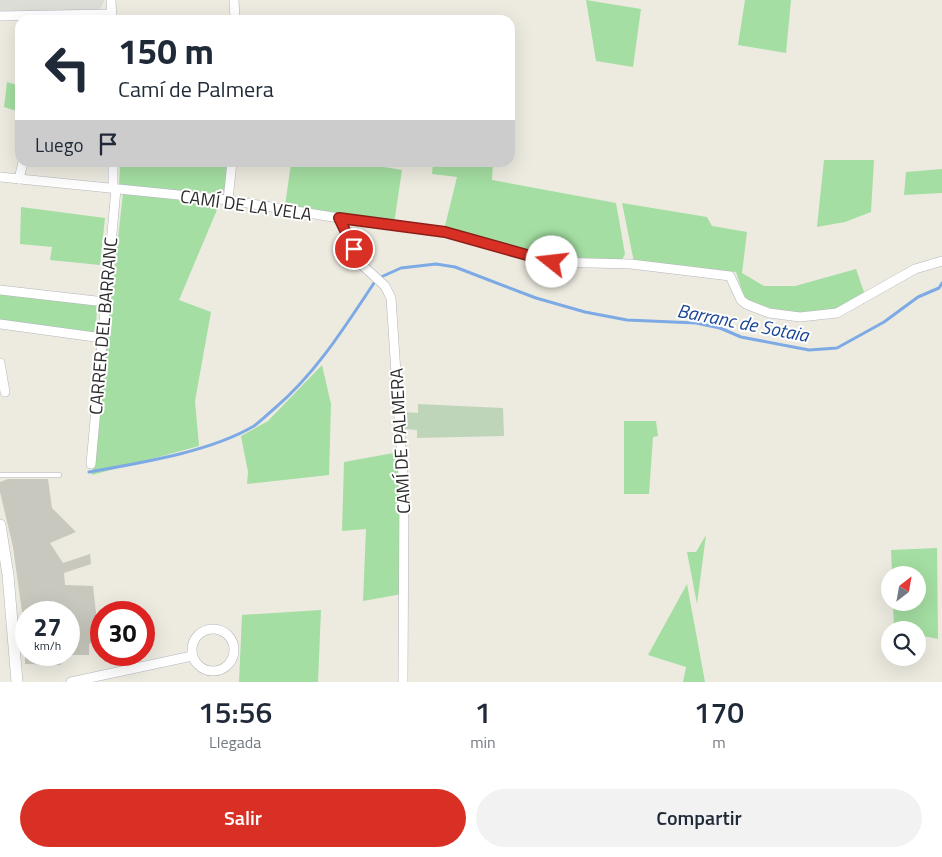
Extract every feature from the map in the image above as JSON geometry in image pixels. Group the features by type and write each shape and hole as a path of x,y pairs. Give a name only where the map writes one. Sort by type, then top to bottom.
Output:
{"main road":[{"path":"0,525 8,575 16,682"}],"street":[{"path":"111,0 112,15"},
{"path":"234,0 235,15"},
{"path":"0,16 15,16"},
{"path":"19,179 22,167"},
{"name":"CARRER DEL BARRANC","path":"91,464 114,188 113,167"},
{"path":"228,200 231,167"},
{"name":"CAMÍ DE LA VELA","path":"0,177 228,200 339,218 445,232 552,262 631,264 730,276 739,296 746,304 769,314 800,317 837,313 915,269 942,261"},
{"name":"CAMÍ DE PALMERA","path":"339,218 361,264 385,286 391,298 404,492 403,682"},
{"path":"0,290 105,302"},
{"path":"0,324 102,338"},
{"path":"0,363 5,392"},
{"path":"208,629 223,631 233,642 232,660 222,669 215,671 203,668 192,656 194,641 201,632 208,629"},
{"path":"71,682 192,656"}],"lane":[{"path":"0,475 59,475"}],"green space":[{"path":"586,0 641,9 633,67 596,61"},
{"path":"745,0 791,0 786,53 738,45"},
{"path":"7,82 15,84 15,110 4,107"},
{"path":"824,160 874,160 871,212 845,222 817,227"},
{"path":"120,167 228,167 226,195 119,186"},
{"path":"290,167 384,167 402,170 394,224 285,206"},
{"path":"433,167 493,167 492,180 616,203 625,254 622,260 558,261 527,254 445,226 457,177 432,174"},
{"path":"942,169 942,193 904,195 906,172"},
{"path":"123,193 219,205 179,300 211,312 195,401 199,446 92,475"},
{"path":"622,203 707,217 712,226 747,232 742,273 764,286 795,286 856,269 866,298 831,310 791,314 751,304 744,297 736,272 634,262"},
{"path":"21,207 105,218 100,265 50,260 52,247 20,244"},
{"path":"0,293 97,305 96,330 92,333 0,321"},
{"path":"322,365 331,404 329,475 247,484 248,472 241,436 268,421"},
{"path":"418,404 503,408 504,436 417,438 417,430 405,429 404,412 418,413"},
{"path":"624,421 656,421 658,436 653,437 649,494 624,494"},
{"path":"399,452 402,594 363,601 366,529 342,531 344,462"},
{"path":"706,535 697,604 687,552 696,552"},
{"path":"937,548 938,639 926,637 926,621 894,621 893,611 926,611 926,566 892,566 891,550"},
{"path":"687,584 705,682 683,682 686,667 648,655"},
{"path":"321,610 318,682 239,682 242,615"}],"shaded area":[{"path":"0,0 104,1 100,10 0,12"}],"building":[{"path":"8,479 48,479 52,508 76,532 50,543 63,563 90,554 91,564 64,573 65,585 93,586 95,601 90,601 89,655 80,655 80,601 20,601 13,547 0,492 0,482"}],"waterway":[{"name":"Barranc de Sotaia","path":"381,277 401,268 436,264 455,267 536,298 585,312 627,320 696,323 720,328 741,337 809,350 837,348 884,322 918,297 939,288 942,283"},
{"name":"Barranc de Sotaia","path":"89,472 196,450 217,443 254,426 304,380 340,333 374,283"}],"route":[{"path":"354,249 339,218 445,232 552,262"}]}
